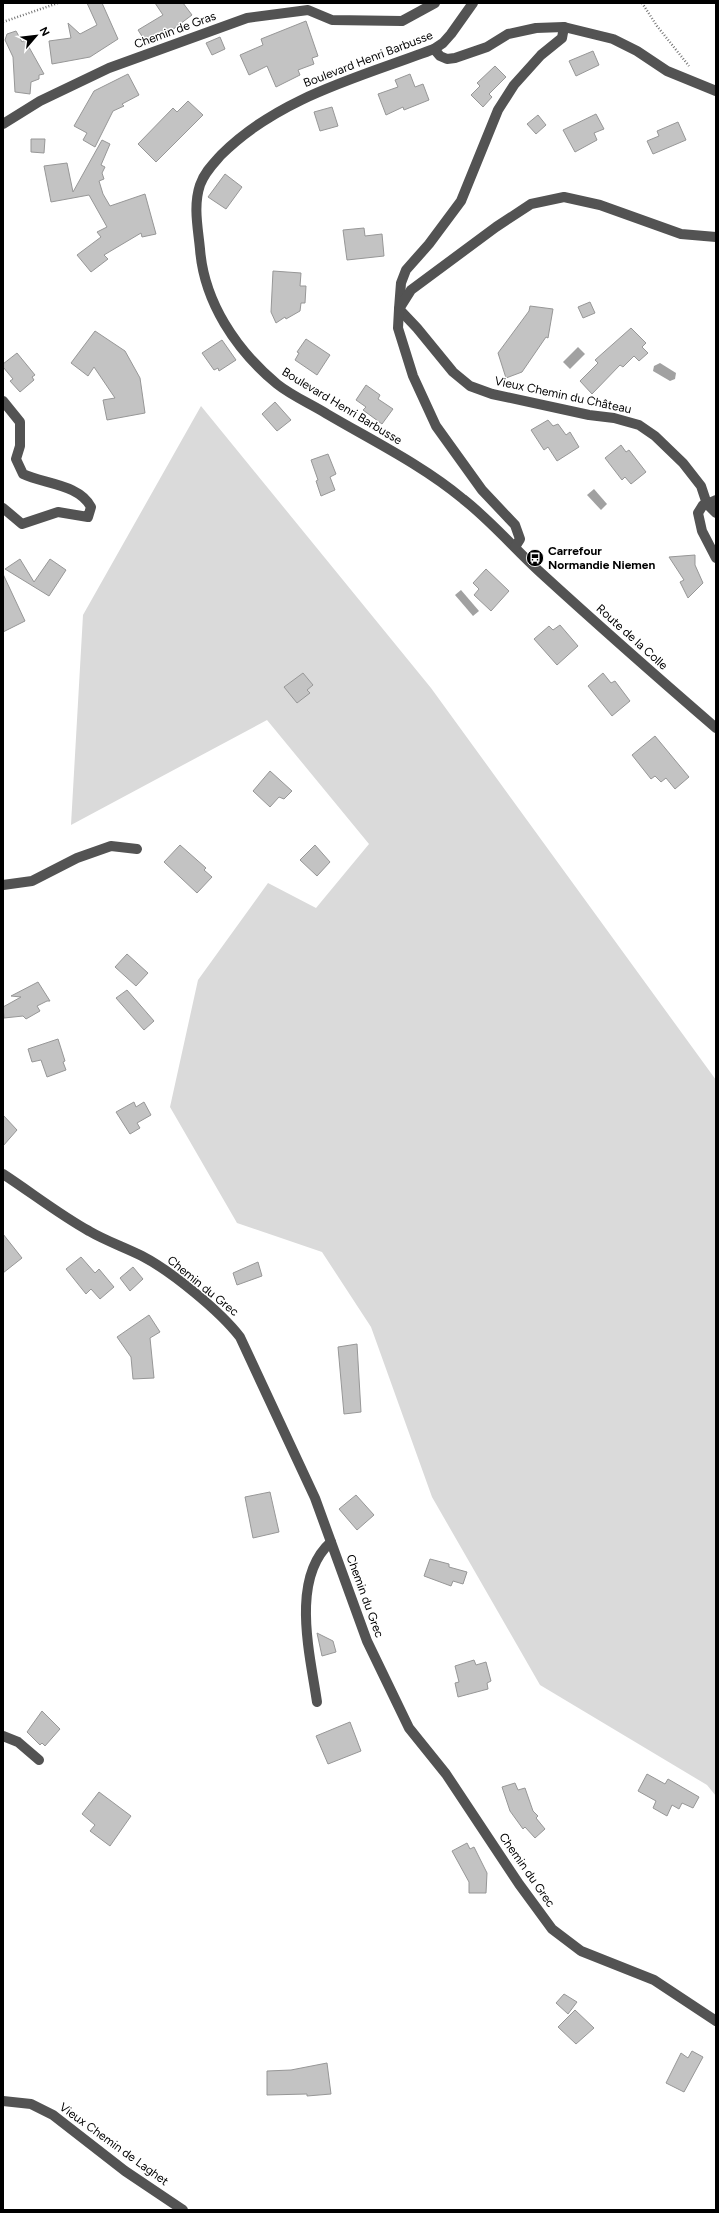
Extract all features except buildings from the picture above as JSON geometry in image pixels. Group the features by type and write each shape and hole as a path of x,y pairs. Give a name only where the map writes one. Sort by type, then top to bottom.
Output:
{"street":[{"name":"Chemin de Gras","path":"3,124 40,101 108,68 247,18 308,10 332,20 402,21 435,3"},
{"name":"Boulevard Henri Barbusse","path":"473,3 451,34 443,43 434,49 339,82 310,95 242,136 209,168 200,185 196,206 201,267 210,294 231,333 258,366 279,386 430,474 464,500 515,547 531,564"},
{"path":"515,547 520,539 515,525 482,490 436,426 411,369 398,328 400,288 406,270 429,244 461,202 498,110 514,85 541,55 562,38 564,27"},
{"path":"434,49 440,56 455,58 487,47 508,34 536,28 564,27 613,39 636,51 666,71 716,91"},
{"path":"399,309 411,290 496,227 531,204 564,197 600,205 681,234 716,237"},
{"name":"Vieux Chemin du Château","path":"399,309 417,328 453,372 470,386 492,394 589,415 614,418 639,425 655,436 683,462 711,502"},
{"path":"3,402 20,422 20,446 16,459 23,474 36,480 69,489 87,500 91,507 88,517 58,512 22,524 3,508"},
{"path":"716,513 711,502 700,508 698,520 702,532 716,558"},
{"name":"Route de la Colle","path":"531,564 616,642 716,728"},
{"path":"3,885 32,881 77,858 111,846 137,849"},
{"name":"Chemin du Grec","path":"3,1174 88,1231 116,1246 142,1256 167,1272 226,1319 240,1337 315,1498 367,1641 409,1728 446,1774 519,1884 552,1929 581,1951 654,1980 716,2021"},
{"path":"317,1702 306,1632 308,1589 313,1567 320,1552 331,1542"},
{"path":"3,1736 18,1742 39,1760"},
{"name":"Vieux Chemin de Laghet","path":"3,2100 31,2104 53,2114 125,2170 183,2210"}],"path":[{"path":"3,22 58,3"},
{"path":"642,3 657,26 703,86"}],"shaded area":[{"path":"578,347 585,354 570,369 563,362"},
{"path":"660,363 676,373 675,379 670,381 653,371 654,366"},
{"path":"201,406 431,688 716,1080 716,1796 707,1785 540,1685 432,1497 371,1327 322,1252 237,1223 170,1107 198,980 268,883 316,908 369,844 267,720 71,825 83,615"},
{"path":"594,489 607,504 601,510 587,495"},
{"path":"461,590 479,611 473,616 455,595"}],"place":[{"name":"Carrefour Normandie Niemen","path":"535,558"}]}
